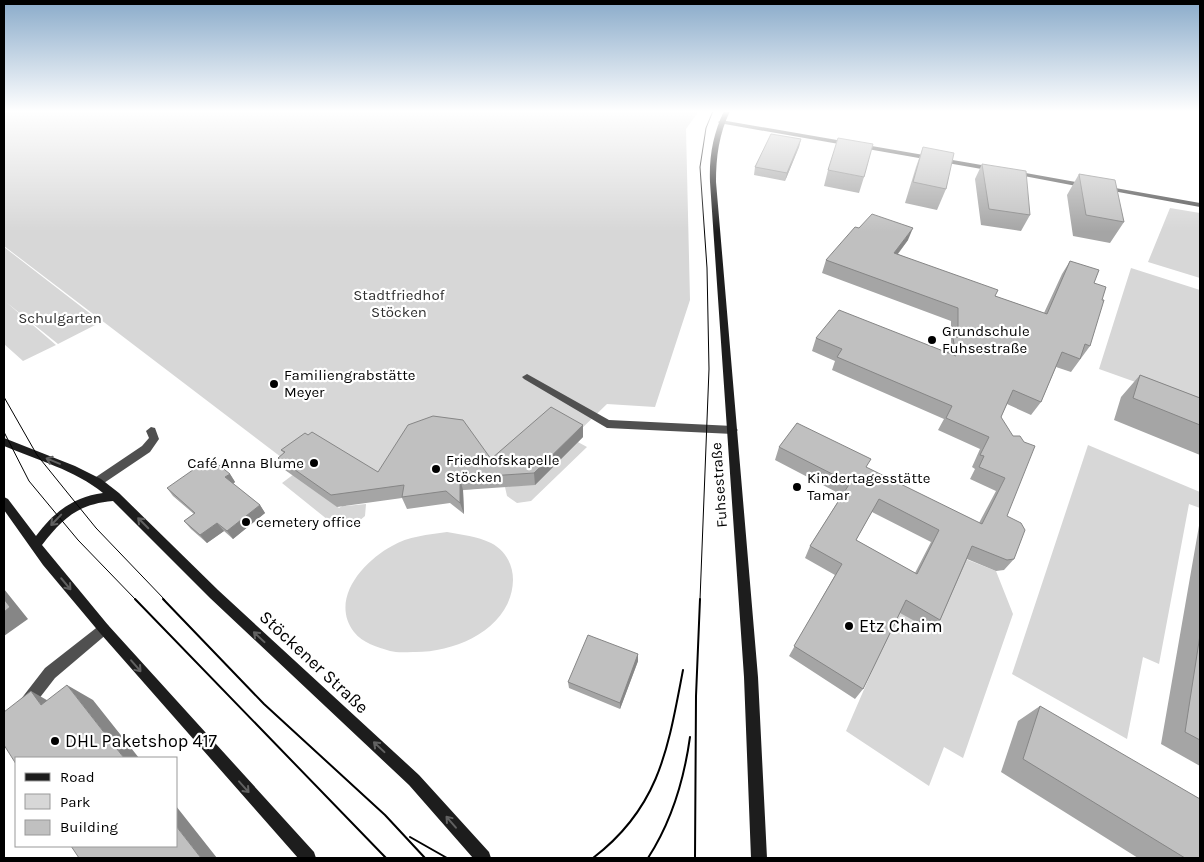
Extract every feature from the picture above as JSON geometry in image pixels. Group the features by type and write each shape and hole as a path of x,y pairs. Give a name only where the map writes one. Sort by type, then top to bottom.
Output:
{"street":[{"name":"Fuhsestraße","path":"713,151 713,182 751,677 759,858"},
{"path":"891,151 1000,170"},
{"path":"1010,172 1200,205"},
{"path":"526,377 607,424 733,430"},
{"path":"97,482 146,449 154,440 152,431"},
{"name":"Stöckener Straße","path":"4,442 71,468 97,482 115,496 214,594 414,780 483,858"},
{"path":"36,545 59,516 76,504 94,497 115,496"},
{"path":"4,502 47,561 104,629 308,858"},
{"path":"15,718 50,673 104,629"}],"green space":[{"name":"Stadtfriedhof Stöcken","path":"4,151 687,151 690,300 655,407 607,404 577,433 576,441 587,447 531,501 517,503 507,496 505,487 526,485 526,483 346,504 346,506 366,504 365,516 353,526 338,528 282,483 294,474 339,508 344,505 4,246"},
{"path":"1170,208 1200,213 1200,278 1148,262"},
{"name":"Schulgarten","path":"4,247 101,322 58,344 6,302 56,345 23,361 4,344"},
{"path":"1131,268 1200,290 1200,405 1099,369"},
{"path":"1088,445 1200,492 1200,508 1189,504 1159,664 1143,657 1127,739 1012,674"},
{"path":"447,532 475,537 491,543 500,549 507,558 512,568 513,580 510,597 503,612 479,634 447,648 430,651 390,651 370,644 357,636 347,619 345,607 353,582 361,571 381,553 398,543 418,536"},
{"path":"963,558 996,571 1013,614 963,758 944,747 929,786 846,731 898,611"}],"building":[{"path":"763,151 796,151 787,173 755,167"},
{"path":"834,151 871,151 864,177 828,170"},
{"path":"922,151 954,153 946,189 913,182"},
{"path":"982,164 1026,171 1030,215 989,209"},
{"path":"1079,174 1115,180 1124,222 1086,215"},
{"path":"872,214 913,228 894,253 998,290 995,296 1047,314 1070,261 1099,270 1094,283 1106,287 1090,346 1085,344 1080,359 1062,352 1041,402 1013,390 1001,417 1013,436 1020,436 1024,442 1035,446 1007,516 1021,523 1025,530 1014,559 1007,560 972,546 940,620 906,600 863,689 794,646 842,564 810,546 850,483 779,447 797,423 871,459 866,467 982,524 1005,478 979,467 984,456 980,455 989,437 946,418 952,406 837,357 842,349 816,338 839,310 956,356 953,338 958,337 958,308 826,260 855,227 859,228","holes":["879,499 939,530 917,574 856,540"]},
{"path":"1140,375 1200,398 1200,425 1133,398"},
{"path":"551,407 583,425 534,473 460,478 460,503 446,491 402,497 404,485 331,495 278,458 285,452 281,450 305,433 308,435 312,432 378,472 408,425 433,416 463,420 491,459"},
{"path":"210,458 230,474 225,477 260,505 227,531 217,523 200,535 184,521 195,513 167,488"},
{"path":"4,599 10,607 4,612"},
{"path":"588,635 638,654 620,703 568,682"},
{"path":"1200,635 1200,740 1185,732"},
{"path":"67,685 123,757 15,757 15,762 4,745 4,712 31,691 41,705"},
{"path":"1040,706 1200,799 1200,858 1185,858 1023,759"},
{"path":"178,829 201,858 79,858 72,847 178,847"}],"tram line":[{"path":"700,600 709,369 707,268 700,167 702,151"},
{"path":"4,397 37,455 96,528 165,600"},
{"path":"4,432 29,481 78,540 136,600"},
{"path":"135,599 386,858"},
{"path":"163,599 264,704 385,815 425,858"},
{"path":"695,858 696,696 700,599"},
{"path":"593,858 633,818 647,797 658,774 666,750 683,670"},
{"path":"648,858 664,830 676,800 690,737"},
{"path":"410,837 447,858"}],"place":[{"name":"Grundschule Fuhsestraße","path":"932,340"},
{"name":"Familiengrabstätte Meyer","path":"274,384"},
{"name":"Café Anna Blume","path":"314,463"},
{"name":"Friedhofskapelle Stöcken","path":"436,469"},
{"name":"Kindertagesstätte Tamar","path":"797,487"},
{"name":"cemetery office","path":"246,522"},
{"name":"Etz Chaim","path":"849,626"},
{"name":"DHL Paketshop 417","path":"55,741"}]}
